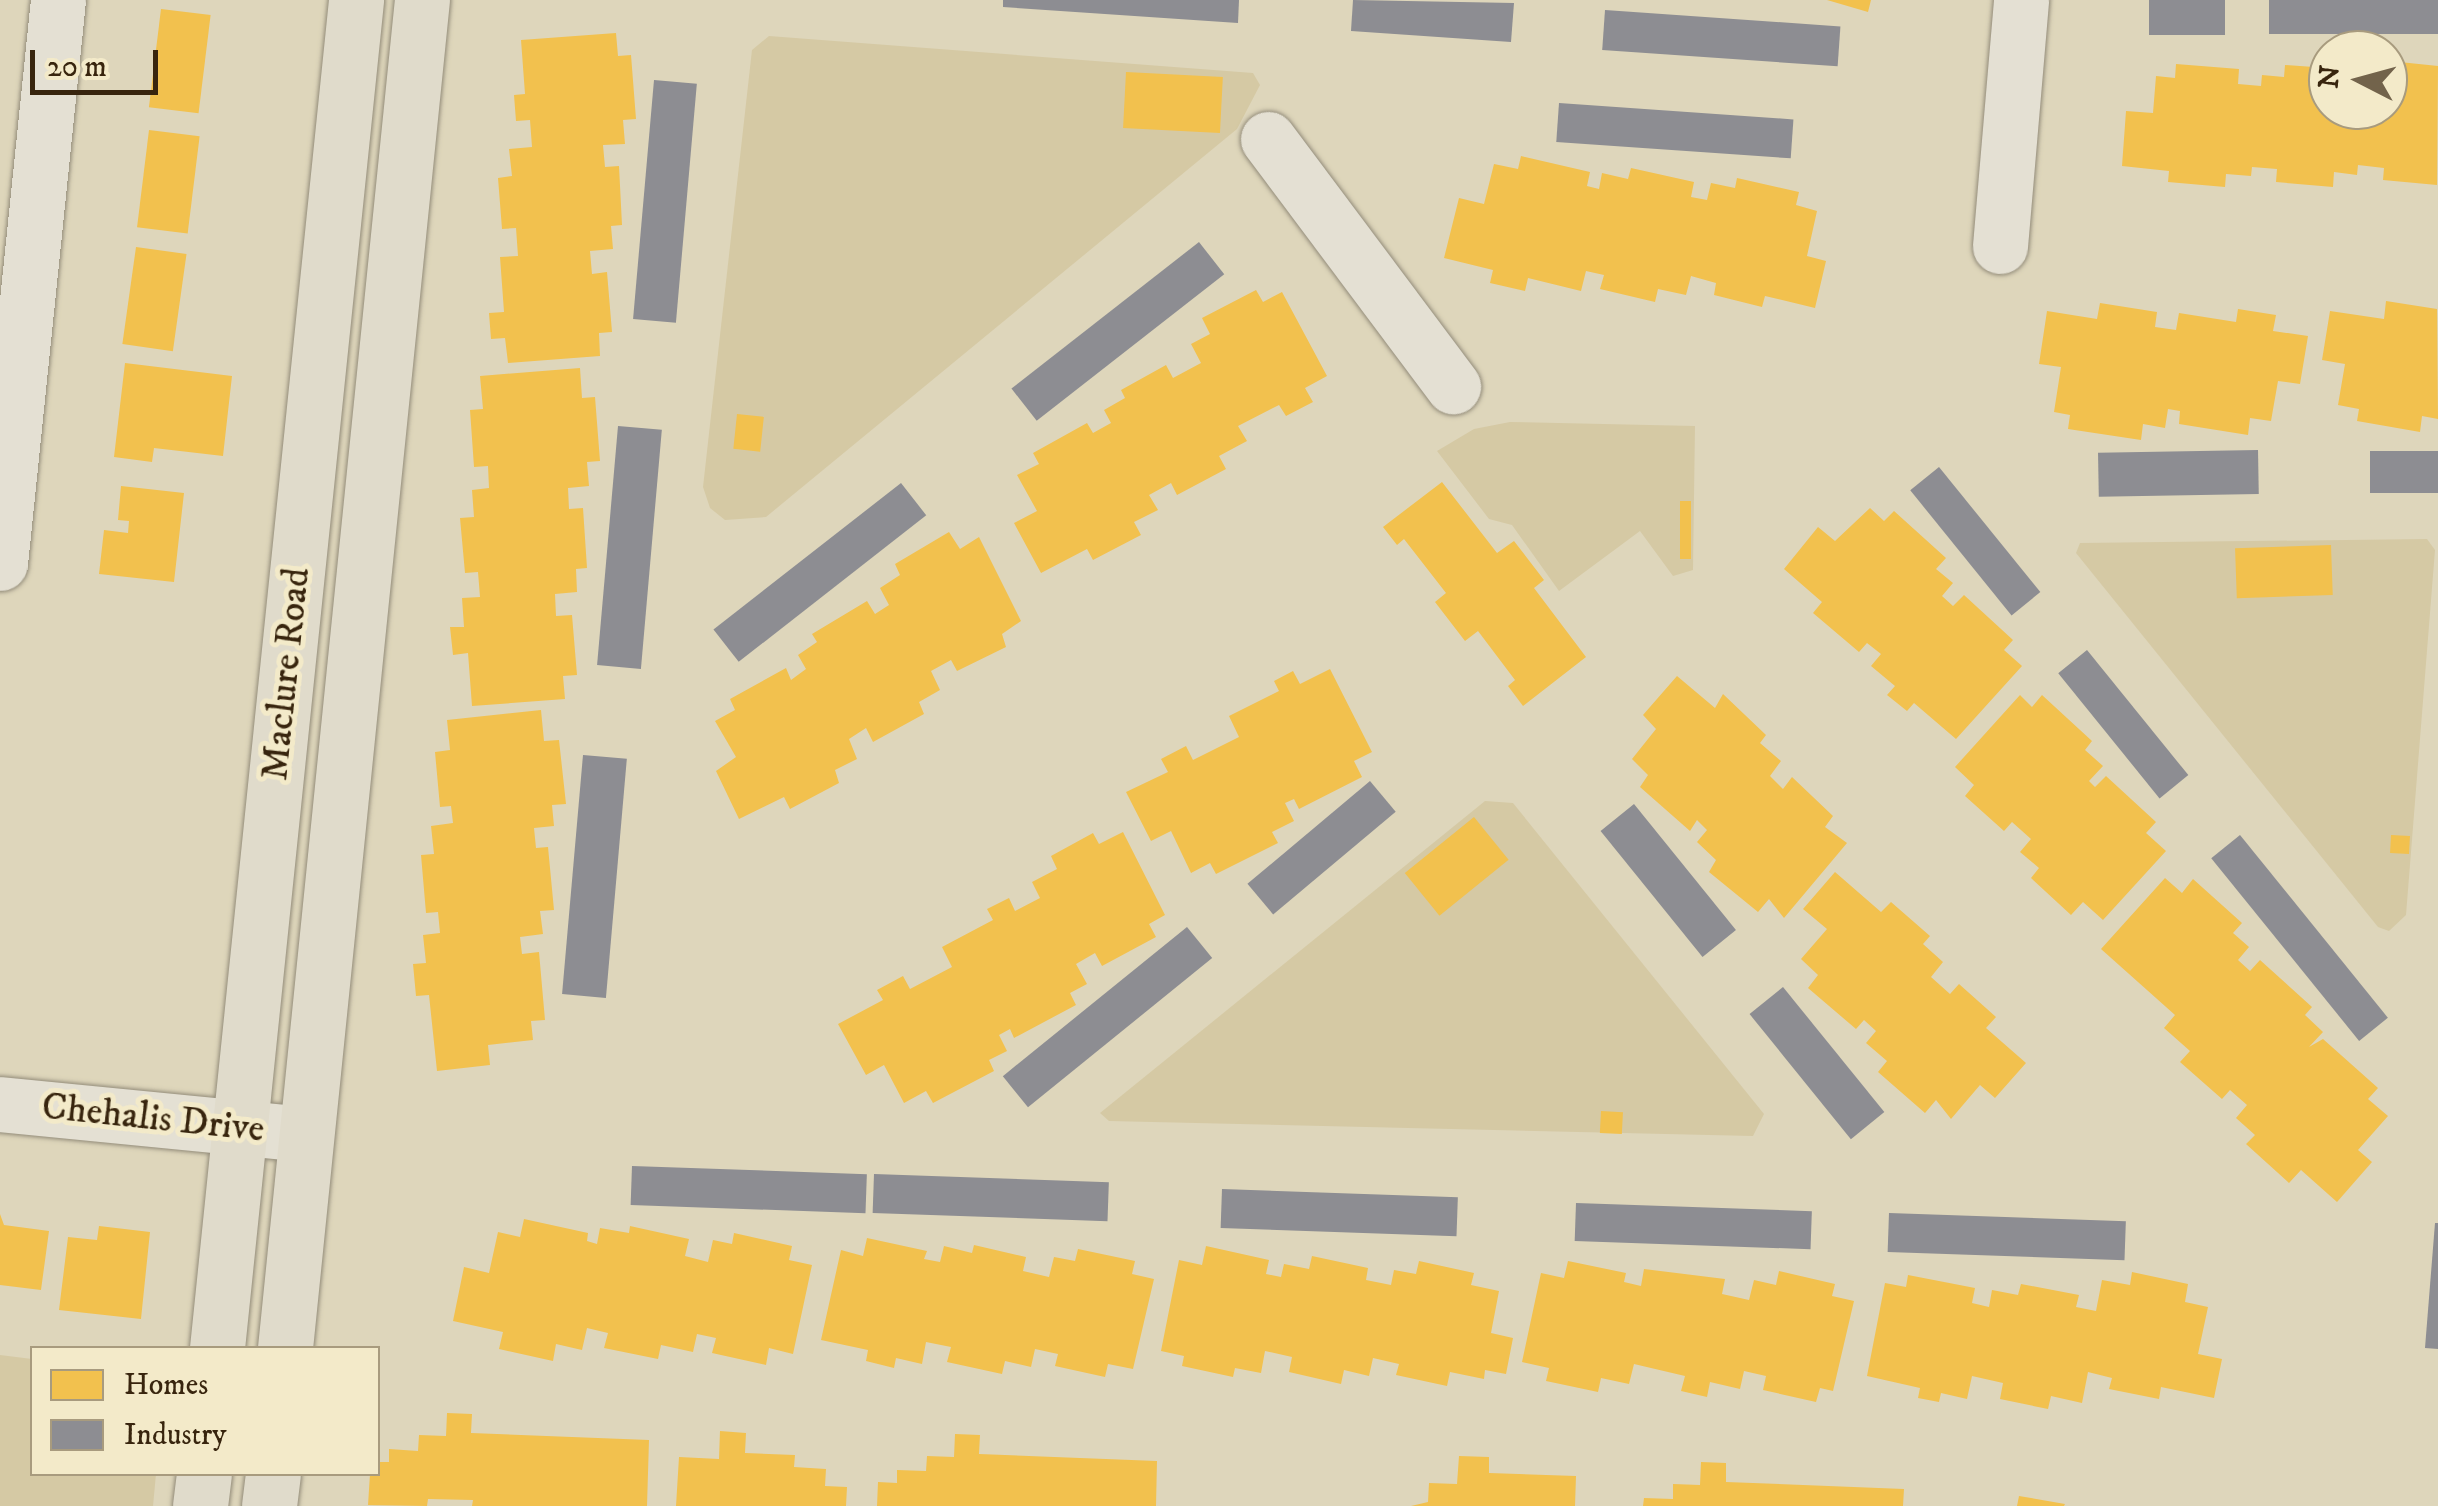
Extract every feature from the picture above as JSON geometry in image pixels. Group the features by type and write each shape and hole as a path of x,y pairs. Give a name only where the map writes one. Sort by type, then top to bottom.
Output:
{"main road":[{"name":"Maclure Road","path":"217,1346 356,0"},
{"name":"Maclure Road","path":"285,1346 422,0"},
{"path":"200,1506 204,1476"},
{"path":"270,1506 272,1476"}],"street":[{"path":"0,563 58,0"},
{"path":"2000,246 2021,0"},
{"path":"1268,139 1453,386"},
{"name":"Chehalis Drive","path":"0,1104 306,1134"}],"shaded area":[{"path":"769,36 1253,73 1260,85 1237,129 766,517 725,520 710,508 703,487 752,50"},
{"path":"1510,422 1695,426 1693,570 1673,576 1640,531 1559,591 1512,525 1489,519 1437,451 1474,429"},
{"path":"2427,539 2435,550 2406,915 2389,931 2378,927 2076,553 2080,543"},
{"path":"1485,801 1513,803 1764,1114 1753,1136 1109,1121 1100,1113"},
{"path":"0,1355 30,1359 30,1476 156,1476 153,1506 0,1506"}],"building: Homes":[{"path":"1827,0 1871,0 1868,12"},
{"path":"161,9 211,15 199,113 149,107"},
{"path":"616,33 618,56 631,55 636,119 623,120 625,144 603,145 605,167 619,166 622,225 611,226 613,249 590,251 592,274 607,272 612,332 599,333 600,356 508,363 505,338 491,339 489,313 504,312 500,257 518,256 516,228 502,229 498,178 512,176 509,149 532,147 530,120 516,121 514,95 525,94 521,40"},
{"path":"2408,63 2438,66 2437,185 2383,180 2384,168 2358,165 2357,175 2334,172 2333,187 2276,182 2277,169 2252,167 2251,176 2226,174 2225,187 2168,182 2169,171 2122,166 2126,111 2153,113 2156,76 2175,78 2176,64 2239,69 2238,84 2261,86 2262,75 2284,77 2285,65 2308,67 2308,130 2408,130"},
{"path":"1126,72 1223,77 1220,133 1123,128"},
{"path":"149,130 200,136 188,233 137,227"},
{"path":"1521,156 1590,172 1587,186 1599,189 1602,173 1628,179 1631,168 1694,182 1691,197 1707,200 1711,183 1735,188 1737,178 1799,192 1796,205 1817,211 1807,256 1826,261 1815,308 1765,296 1762,307 1714,295 1716,283 1691,276 1686,295 1658,289 1655,302 1600,289 1604,275 1586,271 1581,291 1528,278 1525,291 1490,283 1493,270 1444,258 1459,198 1484,204 1494,164 1518,169"},
{"path":"136,247 187,254 173,351 122,344"},
{"path":"1256,290 1263,302 1282,292 1327,376 1305,388 1313,402 1286,416 1279,405 1238,426 1247,441 1219,456 1226,469 1177,495 1171,483 1149,495 1158,510 1134,522 1141,535 1093,560 1087,549 1041,573 1014,523 1037,511 1017,475 1039,464 1033,453 1087,423 1093,433 1111,423 1104,410 1125,398 1121,390 1166,365 1173,378 1201,363 1191,344 1210,334 1202,318"},
{"path":"2386,301 2437,309 2438,419 2422,416 2420,432 2357,421 2359,409 2338,405 2345,364 2322,360 2330,311 2384,319"},
{"path":"2100,303 2157,312 2155,327 2176,330 2179,313 2236,322 2238,309 2276,315 2273,331 2308,336 2300,384 2278,381 2271,421 2250,418 2248,435 2179,424 2180,411 2168,409 2165,428 2143,424 2141,440 2068,429 2070,415 2054,412 2061,367 2039,364 2047,311 2097,319"},
{"path":"125,363 232,376 223,456 154,448 152,462 114,457"},
{"path":"580,368 582,398 595,397 600,461 587,462 589,486 568,488 569,509 583,508 587,568 576,569 577,592 555,594 556,616 572,615 577,675 563,676 565,699 472,706 468,653 453,655 450,627 464,627 462,598 480,597 478,572 465,573 460,518 474,517 472,490 489,488 488,466 474,467 470,410 483,409 480,376"},
{"path":"737,414 764,417 760,452 733,449"},
{"path":"1442,482 1497,553 1514,541 1544,580 1534,588 1586,657 1523,706 1508,686 1515,680 1478,631 1465,641 1435,602 1446,593 1404,539 1397,545 1383,527"},
{"path":"121,486 184,493 174,582 99,574 104,530 128,533 129,521 118,520"},
{"path":"1680,501 1691,501 1691,559 1680,559"},
{"path":"1870,508 1884,521 1894,511 1946,558 1936,569 1953,583 1942,596 1953,606 1964,595 2013,640 2004,650 2022,666 1956,739 1914,703 1907,711 1887,695 1895,686 1871,666 1881,654 1867,643 1859,652 1813,613 1822,602 1784,569 1818,527 1835,541"},
{"path":"949,532 960,549 979,537 1021,621 1002,634 1006,647 957,671 951,660 931,671 940,690 919,702 924,714 873,742 866,728 849,739 857,759 835,770 839,783 790,809 784,797 739,819 716,771 736,757 715,721 735,710 730,699 786,668 791,680 806,669 798,655 817,642 812,634 867,601 875,614 889,605 880,588 900,575 895,564"},
{"path":"2331,545 2333,595 2237,598 2235,548"},
{"path":"1330,669 1372,752 1354,761 1362,777 1299,809 1294,799 1285,803 1294,821 1272,832 1278,843 1216,874 1210,863 1191,873 1171,831 1151,841 1126,792 1168,772 1161,759 1186,746 1193,760 1239,737 1229,716 1279,691 1274,681 1293,671 1300,684"},
{"path":"1677,676 1715,708 1723,694 1766,735 1760,743 1781,761 1770,776 1783,789 1792,777 1833,816 1825,827 1847,843 1784,918 1769,899 1758,912 1709,872 1716,860 1697,842 1707,830 1697,820 1690,831 1640,787 1648,775 1632,759 1656,729 1643,715"},
{"path":"2020,695 2032,707 2042,695 2092,741 2085,750 2103,766 2089,781 2095,787 2106,776 2156,822 2146,833 2166,851 2103,920 2083,902 2071,915 2031,878 2039,868 2020,852 2031,839 2012,822 2004,831 1965,796 1974,785 1955,767"},
{"path":"541,710 544,741 559,740 566,804 552,805 554,826 534,828 536,848 548,847 554,910 540,911 543,934 520,937 522,954 539,952 545,1020 531,1021 533,1040 488,1045 490,1065 437,1071 429,995 416,996 413,964 426,963 423,935 440,933 438,912 426,913 421,855 434,854 431,826 453,823 451,806 440,807 435,752 450,750 447,720"},
{"path":"1474,817 1509,860 1439,916 1405,873"},
{"path":"1123,832 1165,915 1149,924 1156,937 1102,966 1095,953 1076,964 1087,984 1070,993 1076,1005 1014,1038 1010,1029 999,1035 1007,1051 989,1060 994,1071 933,1103 926,1091 904,1103 884,1065 866,1075 838,1024 883,1000 877,990 903,976 910,989 952,967 942,947 993,920 987,909 1009,898 1015,911 1040,898 1032,882 1057,869 1051,856 1093,833 1099,844"},
{"path":"2391,835 2410,836 2409,854 2390,853"},
{"path":"1835,872 1881,912 1891,902 1930,936 1923,944 1943,962 1931,977 1950,994 1959,984 1996,1017 1986,1028 2026,1063 1995,1098 1980,1085 1951,1119 1936,1100 1925,1113 1878,1072 1887,1061 1866,1043 1876,1031 1864,1020 1856,1029 1808,988 1818,975 1801,959 1827,929 1803,909"},
{"path":"2165,878 2182,893 2193,879 2242,923 2233,933 2249,947 2238,960 2250,971 2260,960 2312,1007 2305,1015 2323,1032 2309,1047 2323,1039 2378,1088 2368,1099 2388,1116 2358,1150 2372,1162 2337,1202 2301,1170 2289,1183 2246,1144 2255,1135 2236,1118 2247,1105 2230,1090 2222,1099 2180,1062 2190,1051 2164,1028 2175,1015 2101,949"},
{"path":"1601,1111 1623,1112 1622,1134 1600,1133"},
{"path":"0,1214 4,1225 49,1231 41,1290 0,1285"},
{"path":"524,1219 588,1233 587,1241 597,1244 600,1228 629,1233 630,1226 689,1239 685,1256 708,1262 713,1240 732,1244 734,1233 792,1246 789,1260 812,1265 793,1354 769,1348 766,1365 712,1353 716,1338 697,1334 693,1352 661,1345 658,1359 604,1348 608,1333 587,1328 582,1350 556,1344 553,1361 499,1349 503,1332 453,1321 464,1267 489,1273 498,1232 520,1237"},
{"path":"99,1226 150,1232 141,1319 59,1310 68,1237 97,1240"},
{"path":"867,1238 927,1251 924,1259 940,1262 944,1246 972,1253 974,1245 1026,1257 1023,1271 1049,1277 1054,1257 1075,1261 1078,1249 1135,1261 1132,1274 1154,1279 1133,1369 1108,1364 1105,1377 1055,1366 1058,1354 1035,1349 1031,1367 1005,1361 1002,1374 947,1362 951,1347 926,1342 922,1364 896,1358 894,1368 866,1361 868,1350 821,1340 841,1250 863,1256"},
{"path":"1206,1246 1269,1260 1266,1274 1281,1277 1284,1264 1309,1269 1312,1256 1368,1268 1366,1280 1391,1285 1394,1270 1416,1274 1419,1261 1474,1273 1471,1285 1499,1291 1491,1333 1513,1338 1506,1374 1485,1370 1484,1379 1450,1372 1447,1386 1396,1375 1399,1364 1373,1358 1369,1376 1344,1370 1341,1384 1289,1372 1292,1357 1265,1351 1261,1373 1235,1368 1233,1377 1182,1366 1184,1356 1161,1351 1179,1260 1202,1265"},
{"path":"1568,1261 1626,1273 1624,1282 1641,1286 1644,1269 1725,1279 1722,1294 1749,1300 1754,1280 1776,1285 1779,1271 1835,1284 1832,1296 1854,1301 1833,1391 1820,1388 1816,1402 1763,1390 1766,1376 1744,1371 1740,1389 1710,1382 1707,1397 1681,1391 1685,1376 1634,1364 1629,1384 1601,1378 1598,1392 1546,1381 1549,1368 1522,1362 1541,1273 1564,1278"},
{"path":"2132,1272 2188,1284 2185,1302 2208,1307 2198,1354 2222,1359 2214,1398 2161,1387 2159,1399 2109,1389 2112,1378 2088,1372 2082,1403 2051,1396 2048,1409 2000,1399 2003,1383 1972,1376 1967,1399 1941,1393 1939,1402 1918,1398 1920,1388 1867,1376 1885,1283 1906,1287 1908,1275 1975,1288 1972,1303 1989,1307 1992,1290 2018,1295 2021,1284 2079,1295 2076,1307 2096,1311 2102,1280 2130,1285"},
{"path":"447,1413 472,1414 471,1433 649,1440 647,1506 472,1506 473,1500 428,1499 427,1506 368,1505 370,1476 380,1476 380,1462 389,1462 389,1449 418,1451 419,1435 446,1436"},
{"path":"720,1431 746,1433 745,1453 795,1455 794,1467 826,1469 825,1486 847,1487 846,1506 676,1506 679,1457 719,1459"},
{"path":"955,1434 980,1435 979,1454 1157,1461 1156,1506 877,1506 878,1482 897,1483 897,1470 926,1471 927,1456 954,1457"},
{"path":"1459,1456 1489,1457 1489,1473 1576,1476 1575,1506 1411,1506 1428,1502 1429,1483 1457,1484"},
{"path":"1701,1462 1726,1463 1726,1482 1904,1489 1903,1506 1643,1506 1644,1498 1673,1499 1673,1484 1700,1485"},
{"path":"2019,1496 2065,1504 2017,1506"}],"building: Industry":[{"path":"1003,0 1239,0 1238,23 1003,7"},
{"path":"1353,0 1514,3 1511,42 1351,31"},
{"path":"2149,0 2225,0 2225,35 2149,35"},
{"path":"2269,0 2438,0 2438,34 2408,34 2408,30 2308,30 2308,34 2269,34"},
{"path":"1605,10 1840,26 1838,66 1602,50"},
{"path":"654,80 697,84 676,323 633,319"},
{"path":"1559,103 1793,119 1791,158 1556,142"},
{"path":"1199,242 1224,274 1037,421 1011,389"},
{"path":"618,426 662,430 641,669 597,665"},
{"path":"2258,450 2259,494 2099,497 2098,453"},
{"path":"2370,451 2438,451 2438,493 2370,493"},
{"path":"1939,467 2040,592 2012,615 1910,490"},
{"path":"901,483 926,515 739,662 713,630"},
{"path":"2087,650 2188,775 2160,798 2058,673"},
{"path":"583,755 627,759 606,998 562,994"},
{"path":"1370,781 1396,812 1273,914 1247,884"},
{"path":"1634,804 1736,930 1703,957 1601,831"},
{"path":"2240,835 2388,1018 2359,1041 2211,858"},
{"path":"1187,927 1212,958 1028,1107 1003,1076"},
{"path":"1783,987 1884,1112 1851,1139 1750,1014"},
{"path":"632,1166 867,1174 865,1213 631,1205"},
{"path":"874,1174 1109,1182 1107,1221 873,1213"},
{"path":"1222,1189 1458,1197 1456,1236 1221,1228"},
{"path":"1576,1203 1812,1211 1811,1249 1575,1241"},
{"path":"1889,1213 2126,1221 2124,1260 1888,1252"},
{"path":"2438,1223 2438,1349 2425,1348"}]}
